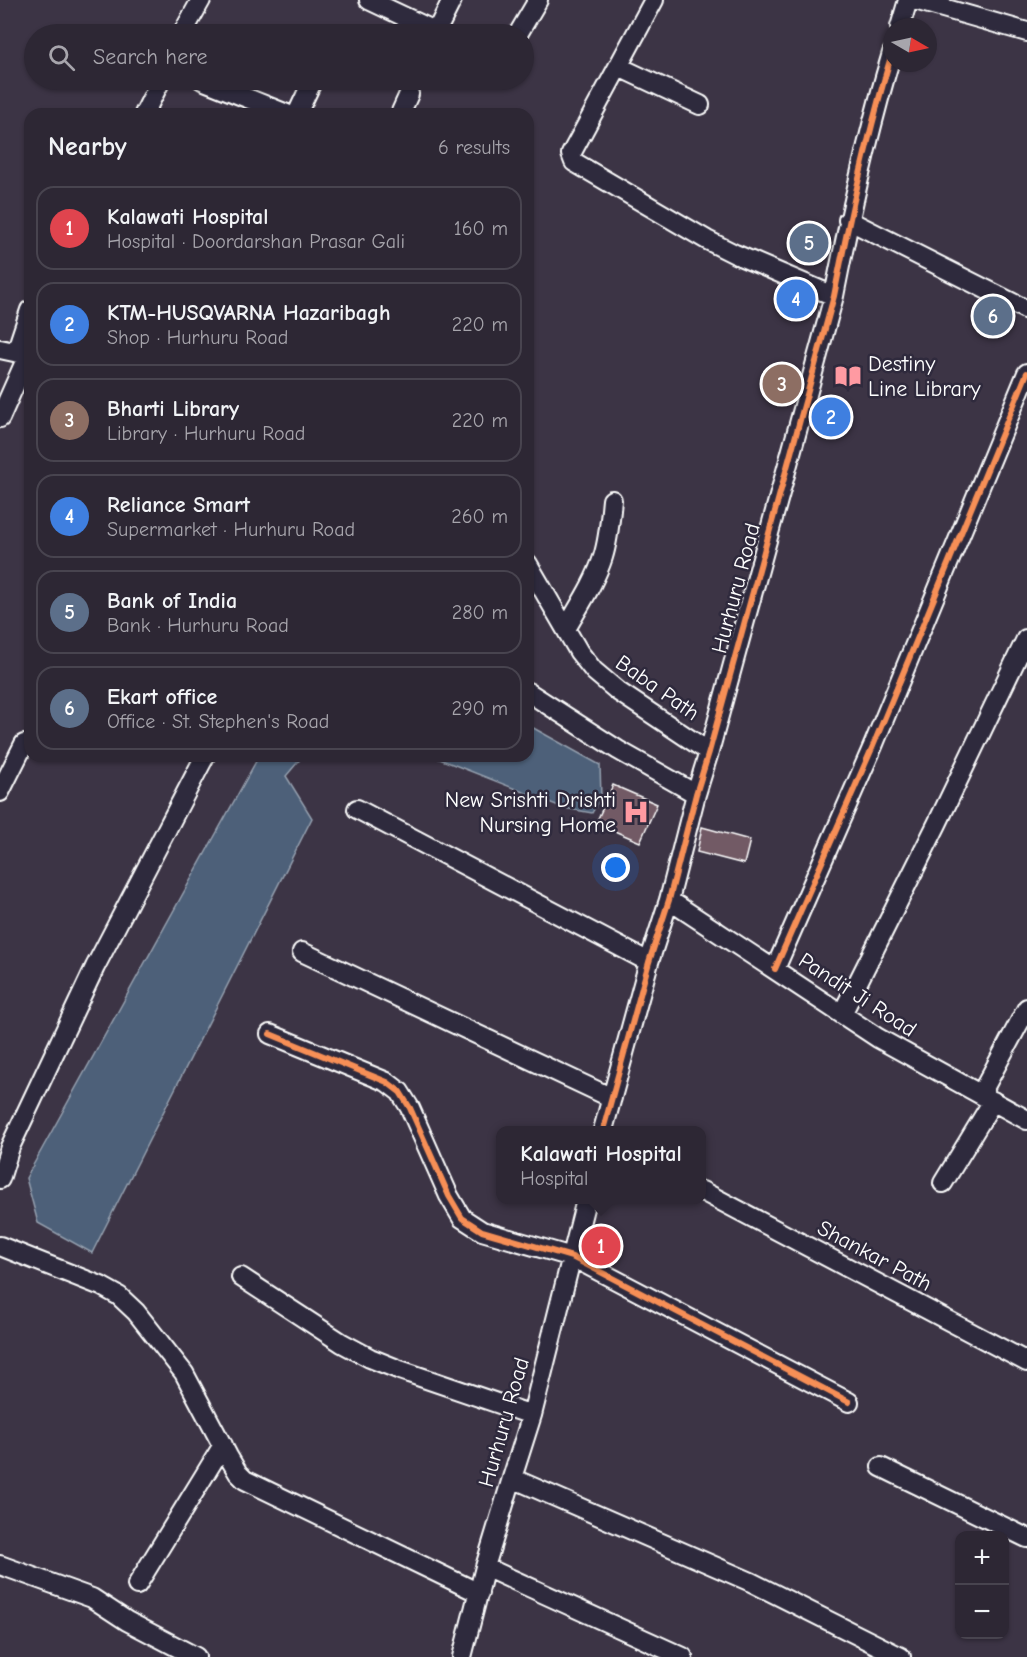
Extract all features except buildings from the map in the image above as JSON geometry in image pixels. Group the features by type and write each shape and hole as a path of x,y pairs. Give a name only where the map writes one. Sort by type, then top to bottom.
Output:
{"street":[{"path":"188,24 201,0"},
{"path":"369,0 420,24"},
{"path":"443,24 452,0"},
{"path":"524,24 538,0"},
{"path":"654,0 572,154 574,162 707,240 834,296"},
{"path":"903,18 908,0"},
{"path":"915,0 1027,32"},
{"path":"619,67 700,105"},
{"name":"Hurhuru Road","path":"604,1126 649,962 669,900 696,794 834,296 848,220 886,72"},
{"path":"147,108 156,90"},
{"path":"227,90 272,108"},
{"path":"300,108 308,90"},
{"path":"403,108 409,94"},
{"path":"848,220 1027,310"},
{"path":"0,418 24,333"},
{"path":"775,969 873,746 1027,373"},
{"path":"566,629 603,557 612,500"},
{"name":"Baba Path","path":"534,574 579,652 594,671 611,686 709,752"},
{"path":"842,1014 1026,639"},
{"path":"534,696 618,750 696,794"},
{"path":"0,792 24,744"},
{"path":"0,1179 7,1136 202,762"},
{"path":"357,809 649,962"},
{"name":"Pandit Ji Road","path":"669,900 878,1038 1027,1120"},
{"path":"302,952 612,1098"},
{"path":"943,1183 987,1098 1027,1008"},
{"path":"270,1034 387,1082 400,1092 410,1108 449,1196 462,1218 482,1231 572,1257 849,1402"},
{"name":"Shankar Path","path":"706,1193 1027,1362"},
{"name":"Hurhuru Road","path":"462,1657 485,1567 532,1415 585,1204"},
{"path":"0,1246 100,1286 119,1296 136,1312 184,1373 238,1473 245,1480 479,1593"},
{"path":"241,1277 342,1343 370,1358 532,1415"},
{"path":"137,1585 223,1445"},
{"path":"881,1467 1027,1538"},
{"path":"512,1478 751,1582 901,1657"},
{"path":"0,1565 92,1598 127,1621 196,1657"},
{"path":"485,1567 683,1657"}],"water":[{"path":"534,728 600,765 601,797 592,813 564,808 447,762 534,762"},
{"path":"256,762 298,762 286,776 312,818 92,1253 38,1223 26,1178"}],"cycle path":[{"path":"604,1126 649,962 669,900 696,794 834,296 860,174 887,72"},
{"path":"775,969 873,746 1027,373"},
{"path":"270,1034 387,1082 400,1092 410,1108 449,1196 462,1218 482,1231 572,1257 849,1402"}],"place":[{"name":"Bank of India","path":"809,243"},
{"name":"Reliance Smart","path":"796,299"},
{"name":"Ekart office","path":"993,316"},
{"name":"Destiny Line Library","path":"848,376"},
{"name":"Bharti Library","path":"782,384"},
{"name":"KTM-HUSQVARNA Hazaribagh","path":"831,417"},
{"name":"New Srishti Drishti Nursing Home","path":"636,812"},
{"name":"Kalawati Hospital","path":"601,1246"}]}
